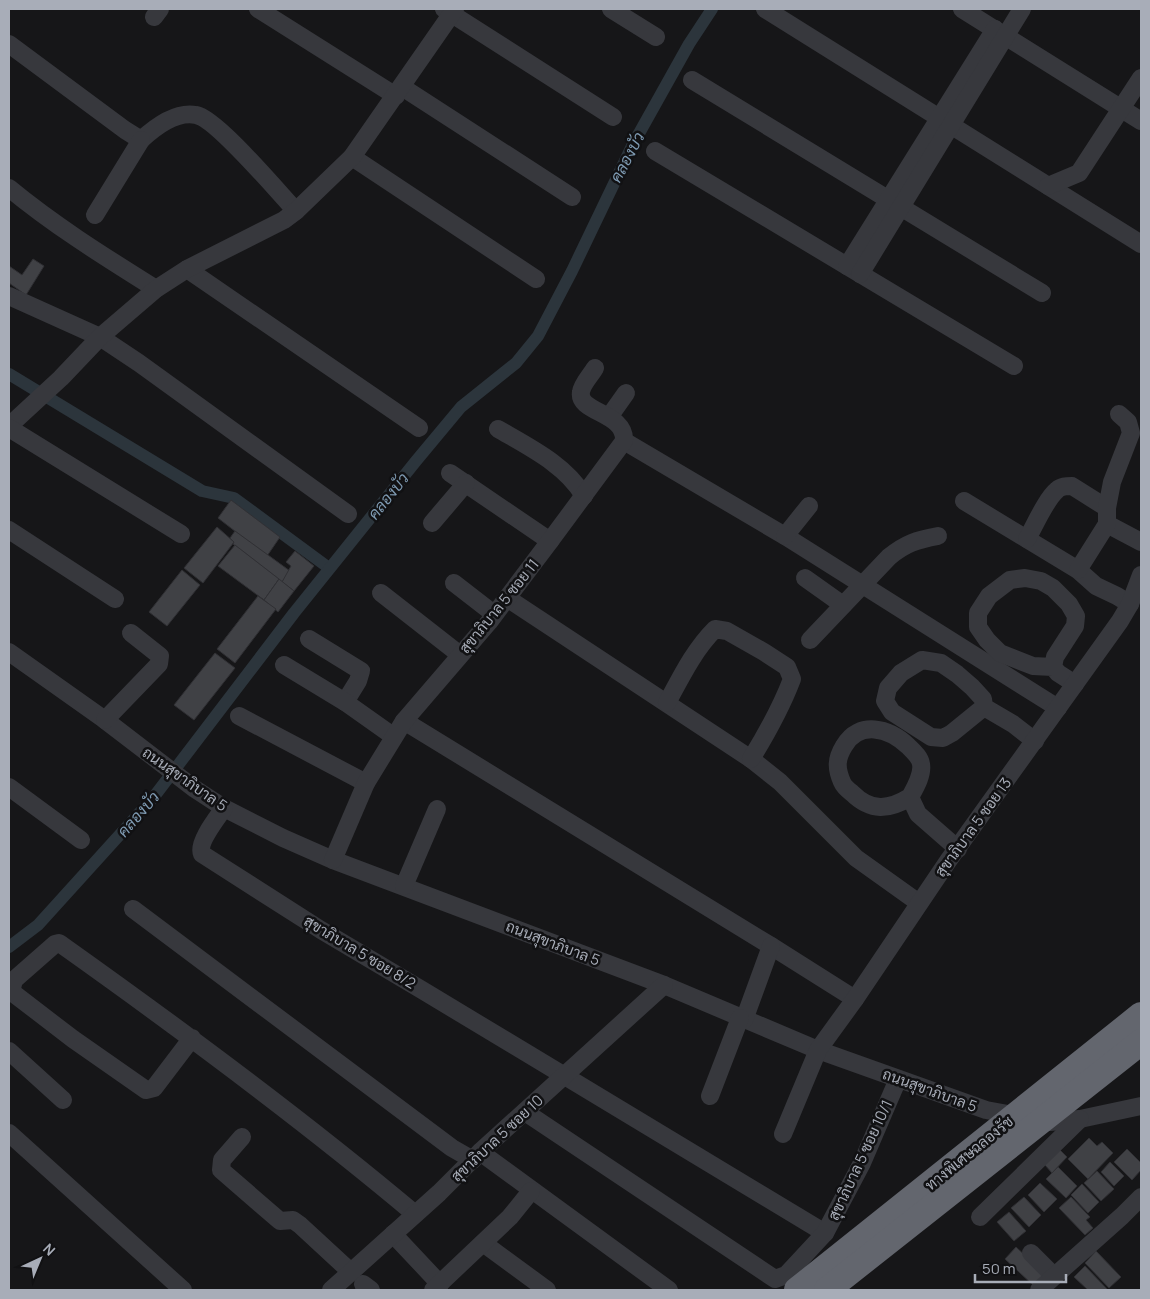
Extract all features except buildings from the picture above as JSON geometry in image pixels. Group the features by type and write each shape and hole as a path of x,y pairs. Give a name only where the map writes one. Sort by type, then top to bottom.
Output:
{"highway":[{"name":"ทางพิเศษฉลองรัช","path":"798,1290 1141,1015"},
{"name":"ทางพิเศษฉลองรัช","path":"827,1290 1141,1042"}],"street":[{"path":"258,9 572,197"},
{"path":"611,9 656,37"},
{"path":"765,9 1141,244"},
{"path":"962,9 1141,121"},
{"path":"854,270 1000,33 1022,9"},
{"path":"181,534 9,427 25,409 61,378 100,337 156,288 187,269 284,220 296,211 352,157 399,92 451,10 613,117"},
{"path":"9,44 141,140"},
{"path":"1048,186 1078,173 1141,78"},
{"path":"692,80 1042,293"},
{"path":"95,215 141,140 152,130 182,115 197,115 206,119 230,140 296,211"},
{"path":"654,151 1014,366"},
{"path":"352,157 536,279"},
{"path":"1078,173 1081,207"},
{"path":"9,188 36,211 74,238 156,288"},
{"path":"187,269 419,428"},
{"path":"9,296 100,337 348,514"},
{"path":"595,368 581,392 582,398 590,407 609,417 622,428 624,441 785,536 1058,708"},
{"path":"609,417 626,393"},
{"path":"1078,570 1107,516 1112,482 1131,433 1128,422 1120,414"},
{"path":"498,429 529,447 566,473 577,484 584,496"},
{"name":"สุขาภิบาล 5 ซอย 11","path":"334,860 366,783 393,736 507,598 624,441"},
{"path":"450,473 550,542"},
{"path":"432,522 466,483"},
{"path":"1027,539 1049,500 1057,490 1065,486 1072,486 1141,542"},
{"path":"964,501 1078,570 1096,586 1130,604"},
{"path":"785,536 809,506"},
{"path":"9,530 115,599"},
{"path":"810,640 863,584 902,547 916,540 938,536"},
{"name":"สุขาภิบาล 5 ซอย 13","path":"783,1134 818,1050 855,999 919,903 1120,622 1130,604 1141,575"},
{"path":"805,578 843,605"},
{"path":"1053,667 1054,657 1075,626 1076,616 1069,604 1053,588 1041,581 1025,578 1010,580 989,596 978,612 978,627 987,640 1000,653 1033,666 1053,667 1075,684"},
{"path":"454,582 494,614"},
{"path":"381,593 459,654"},
{"path":"507,598 751,759 780,782 856,858 919,903"},
{"path":"667,703 691,659 704,640 715,629 727,631 772,657 787,668 792,679 769,730 751,759"},
{"path":"105,720 159,664 160,656 131,633"},
{"path":"309,639 361,671 358,681 345,702"},
{"name":"ถนนสุขาภิบาล 5","path":"9,652 105,720 195,789 224,808 283,838 334,860 664,985 818,1050 986,1110 1050,1122 1080,1119 1141,1106"},
{"path":"984,707 943,738 931,737 892,712 885,701 888,688 901,673 922,660 942,663 972,687 983,699 984,707 1036,741"},
{"path":"284,665 345,702 393,736"},
{"path":"239,716 366,783"},
{"path":"404,721 855,999"},
{"path":"876,729 899,738 916,754 921,764 918,780 910,797 902,802 876,808 859,800 844,786 836,770 839,755 848,740 861,730 876,729"},
{"path":"9,787 81,840"},
{"path":"910,797 918,814 958,848"},
{"name":"สุขาภิบาล 5 ซอย 8/2","path":"224,808 200,847 202,854 321,930 826,1232"},
{"path":"404,886 437,809"},
{"path":"133,909 452,1148 476,1156 531,1191 669,1290"},
{"path":"192,1038 154,1088 146,1090 73,1039 13,993 12,985 14,980 55,944 59,943 192,1038 361,1169 415,1214"},
{"path":"710,1096 771,946"},
{"name":"สุขาภิบาล 5 ซอย 10","path":"331,1290 362,1282 393,1234 664,985"},
{"path":"9,1052 63,1100"},
{"name":"สุขาภิบาล 5 ซอย 10/1","path":"525,1112 775,1279 786,1276 826,1232 862,1163 898,1079"},
{"path":"980,1217 1080,1119"},
{"path":"10,1136 183,1290"},
{"path":"242,1137 222,1160 221,1170 280,1221 293,1220 300,1225 362,1282"},
{"path":"393,1234 437,1287 510,1217 531,1191"},
{"path":"1039,1290 1141,1197"},
{"path":"482,1243 547,1290"},
{"path":"1031,1253 1054,1276"}],"waterway":[{"name":"คลองบัว","path":"9,947 38,925 153,798 294,613 461,407 516,363 538,336 572,271 632,146 689,44 712,9"},
{"path":"9,374 202,491 234,498 329,568"}]}
